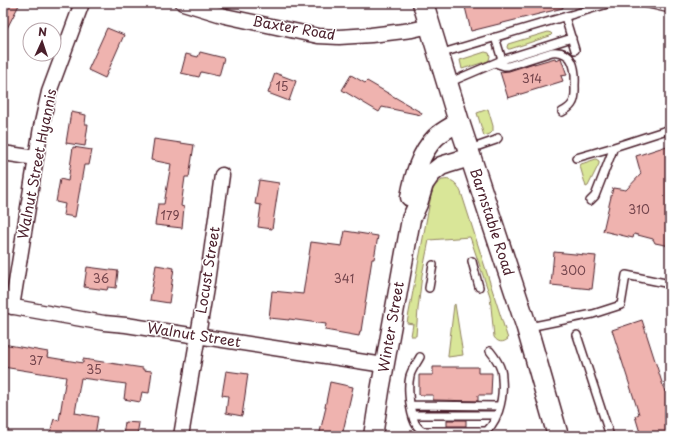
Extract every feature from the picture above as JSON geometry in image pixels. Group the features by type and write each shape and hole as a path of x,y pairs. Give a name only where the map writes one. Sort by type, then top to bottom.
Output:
{"main road":[{"name":"Barnstable Road","path":"426,10 459,122 527,328 558,436"}],"street":[{"name":"Walnut Street Hyannis","path":"8,306 41,127 49,92 82,3"},
{"name":"Baxter Road","path":"184,3 225,16 318,36 339,37 412,30 426,10"},
{"name":"Winter Street","path":"411,219 409,202 418,167 424,153 436,137 444,130 459,122"},
{"path":"3,153 36,158"},
{"name":"Winter Street","path":"373,436 384,365 411,219 418,204 424,184 431,174 441,166 469,153"},
{"name":"Locust Street","path":"181,436 207,282 222,175"},
{"name":"Walnut Street","path":"8,306 104,323 384,365"}],"lane":[{"path":"439,54 611,3"},
{"path":"644,3 670,9"},
{"path":"565,17 576,50"},
{"path":"495,37 502,60"},
{"path":"448,83 502,60 572,38"},
{"path":"495,63 508,66 552,52 563,53 569,56 576,76 575,96 572,104 562,112"},
{"path":"576,158 670,130"},
{"path":"469,153 498,138"},
{"path":"590,202 595,196 614,147"},
{"path":"472,261 479,288"},
{"path":"429,288 433,265"},
{"path":"527,328 593,314 621,305 626,275 670,284"},
{"path":"578,335 610,436"},
{"path":"422,431 483,434 497,415 502,393 501,370 490,350"},
{"path":"420,357 410,375 408,387 415,421 422,431 429,436"},
{"path":"411,405 500,406"},
{"path":"413,415 497,415"}],"green space":[{"path":"548,32 552,34 550,36 510,49 507,47 508,44"},
{"path":"485,52 489,53 490,56 488,61 462,69 460,60"},
{"path":"488,109 493,131 484,136 477,113"},
{"path":"596,159 599,161 599,164 588,186 586,187 580,166 581,164"},
{"path":"442,180 454,182 461,193 508,339 504,341 501,342 494,337 490,296 470,237 429,240 422,275 416,336 411,336 413,324 407,323 431,194 433,189"},
{"path":"455,304 463,355 448,357 454,305"}],"building":[{"path":"3,3 20,3 3,36"},
{"path":"464,3 562,3 563,8 471,31"},
{"path":"107,28 124,35 105,78 88,70"},
{"path":"200,52 224,58 219,76 201,72 199,77 181,73 186,54 198,57"},
{"path":"555,58 556,60 561,58 567,75 561,76 563,81 508,98 500,72 509,71"},
{"path":"275,73 296,81 289,101 268,93"},
{"path":"351,75 365,83 367,81 422,113 421,115 382,107 379,112 342,90"},
{"path":"71,112 86,115 85,124 88,124 85,146 66,143"},
{"path":"154,139 194,145 189,177 185,177 181,206 184,207 182,228 155,225 158,204 164,204 171,164 151,160"},
{"path":"670,145 670,246 655,243 653,239 634,234 633,238 603,231 613,188 626,190 641,174 636,156"},
{"path":"73,147 92,150 89,165 84,165 75,217 63,215 65,204 56,202 60,179 68,181"},
{"path":"259,180 279,183 272,229 258,227 261,205 255,204"},
{"path":"345,231 378,236 374,259 372,259 359,336 325,330 326,324 269,318 272,291 303,294 311,242 342,246"},
{"path":"554,252 596,256 592,289 551,285"},
{"path":"156,265 174,268 169,303 150,300"},
{"path":"87,267 118,271 116,288 108,287 107,290 84,287"},
{"path":"642,320 665,392 670,391 670,436 641,436 635,416 639,414 612,330"},
{"path":"3,344 48,352 47,357 83,363 83,359 143,368 143,370 152,371 149,393 142,392 140,402 124,399 126,384 81,378 75,413 98,417 95,435 72,432 71,436 49,436 54,419 59,421 66,377 3,367"},
{"path":"433,367 478,367 478,373 492,373 491,395 478,395 478,401 433,400 433,395 419,395 419,375 433,375"},
{"path":"226,371 248,374 242,416 226,413 228,396 222,395"},
{"path":"330,382 353,387 342,436 319,436"},
{"path":"447,420 466,420 466,426 447,426"},
{"path":"125,422 139,423 137,436 123,436"}]}
